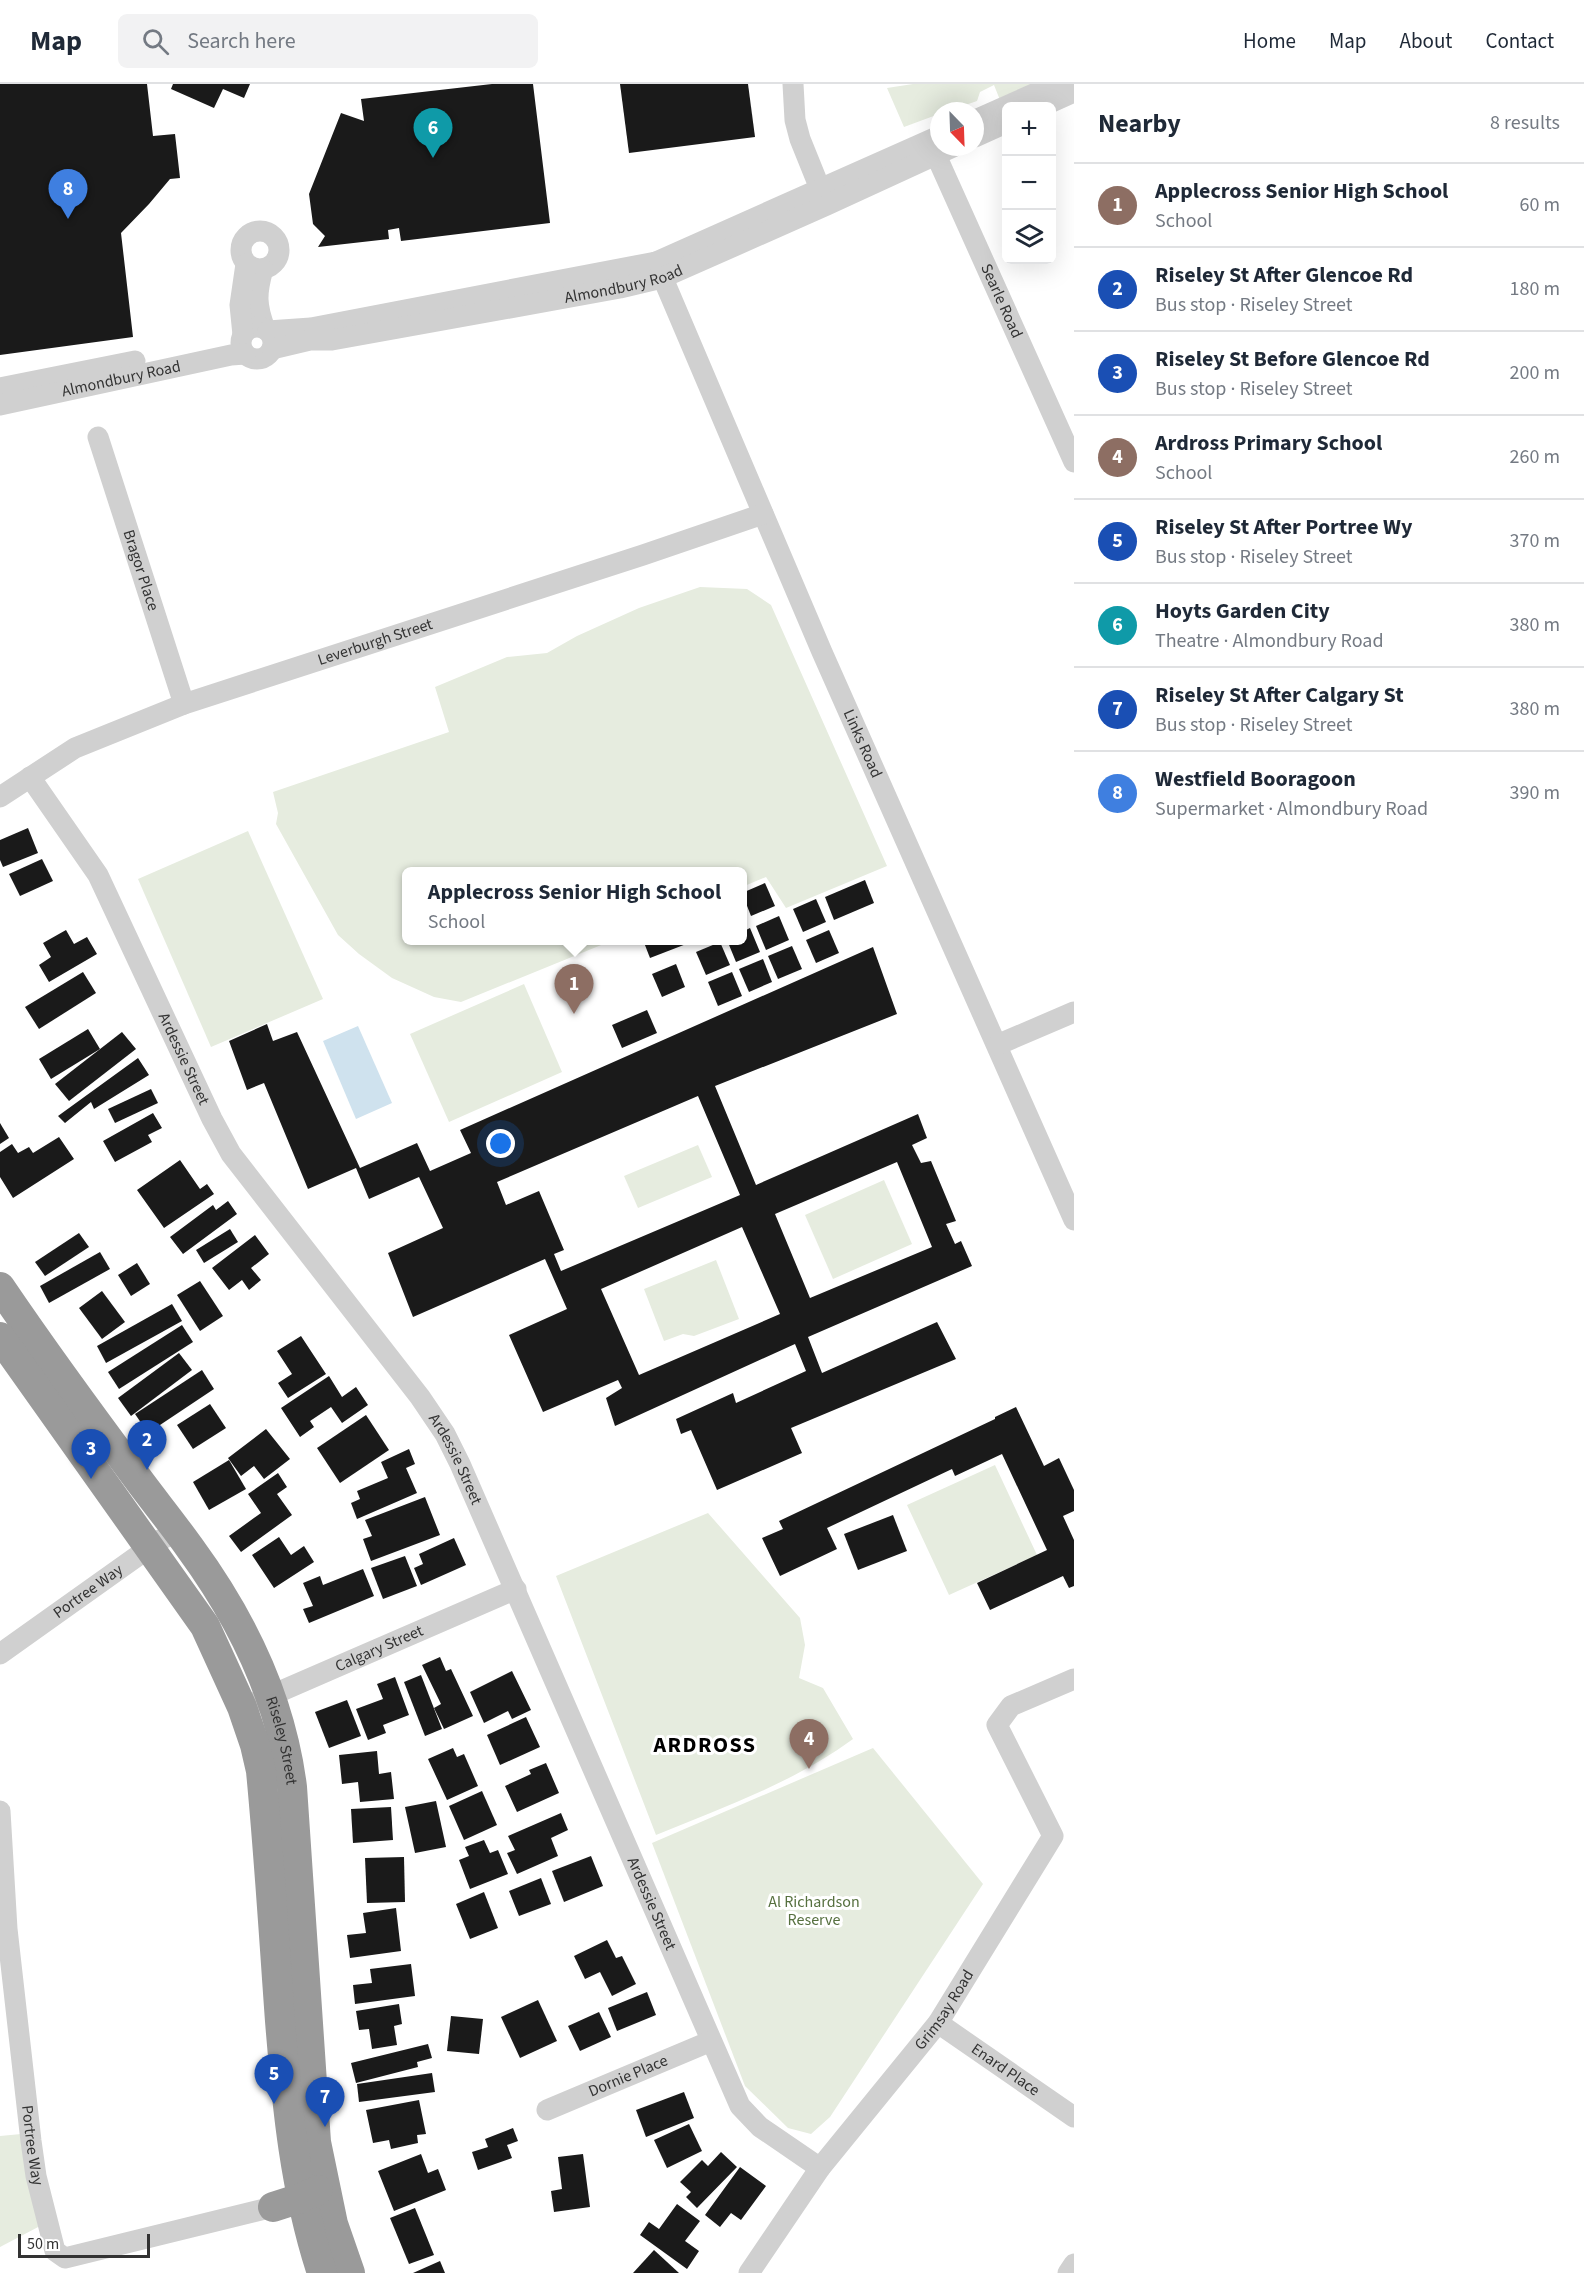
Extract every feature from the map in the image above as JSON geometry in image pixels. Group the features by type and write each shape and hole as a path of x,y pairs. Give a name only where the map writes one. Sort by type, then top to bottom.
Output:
{"highway":[{"name":"Riseley Street","path":"0,1287 6,1326 205,1626 242,1707 255,1745 261,1771 286,2094 294,2159 300,2197 322,2273"},
{"name":"Riseley Street","path":"6,1326 178,1532 229,1606 255,1655 271,1696 289,1759 292,1787 316,2142 300,2197"},
{"name":"Riseley Street","path":"300,2197 333,2224 350,2273"}],"street":[{"path":"793,84 795,120 800,139 824,198"},
{"path":"984,116 1056,84"},
{"path":"1052,102 1074,92"},
{"path":"984,133 1002,125"},
{"name":"Almondbury Road","path":"269,336 332,340 620,288 930,150"},
{"name":"Searle Road","path":"945,156 1074,462"},
{"path":"255,267 257,301 269,336 268,355 258,360 251,358 243,343 240,305 255,267"},
{"name":"Links Road","path":"659,270 822,652 1074,1220"},
{"path":"243,343 251,328 269,336"},
{"name":"Almondbury Road","path":"0,388 243,343"},
{"name":"Almondbury Road","path":"0,405 231,355 243,343"},
{"name":"Bragor Place","path":"98,436 184,704"},
{"name":"Leverburgh Street","path":"0,797 75,748 184,704 632,559 763,514"},
{"name":"Ardessie Street","path":"30,777 98,875 231,1154 433,1415 460,1464 740,2106 769,2133 820,2168"},
{"path":"997,1045 1074,1012"},
{"name":"Portree Way","path":"0,1654 151,1546 178,1532"},
{"name":"Calgary Street","path":"242,1707 516,1589"},
{"name":"Grimsay Road","path":"749,2273 820,2168 938,2023 1053,1836 997,1725 1011,1706 1074,1679"},
{"name":"Portree Way","path":"0,1811 7,1929 31,2141 36,2176 55,2251 65,2258 300,2197"},
{"name":"Enard Place","path":"938,2023 1074,2116"},
{"name":"Dornie Place","path":"547,2110 711,2041"},
{"path":"1068,2273 1074,2264"}],"green space":[{"path":"913,84 1036,84 1000,100 994,85 980,92 977,101 974,102 930,102 930,117 904,127 887,88"},
{"path":"700,587 747,589 771,605 887,866 786,908 766,877 747,885 747,867 402,867 402,945 601,945 461,1002 434,997 392,978 359,954 338,935 276,824 278,813 273,792 449,732 435,687 507,657 547,653 577,636 639,608"},
{"path":"248,831 323,999 211,1047 138,879"},
{"path":"524,984 562,1072 449,1122 410,1034"},
{"path":"698,1145 712,1177 638,1208 624,1176"},
{"path":"884,1180 912,1244 833,1279 805,1215"},
{"path":"716,1260 739,1319 694,1336 683,1334 664,1341 644,1289"},
{"path":"995,1465 1037,1555 949,1595 907,1505"},
{"path":"708,1513 800,1618 805,1645 799,1678 823,1688 853,1739 830,1755 782,1781 656,1835 556,1576"},
{"name":"Al Richardson Reserve","path":"873,1748 983,1884 830,2117 811,2134 788,2128 745,2086 652,1843"},
{"path":"32,2133 42,2225 0,2247 0,2136"}],"water":[{"path":"358,1026 392,1103 356,1119 323,1041"}],"building":[{"path":"0,84 147,84 153,136 175,134 180,178 170,179 121,233 133,337 0,355"},
{"path":"173,84 250,84 244,98 223,89 214,108 171,89"},
{"path":"492,84 533,84 550,223 401,241 399,228 388,230 389,239 318,247 325,236 313,224 309,194 341,113 364,121 361,99"},
{"path":"620,84 748,84 755,137 629,153"},
{"path":"28,828 38,853 3,867 0,860 0,840"},
{"path":"42,859 53,881 20,896 9,874"},
{"path":"865,880 874,903 834,920 825,897"},
{"path":"765,883 775,906 751,916 747,906 747,891"},
{"path":"816,899 826,922 803,932 793,909"},
{"path":"779,916 789,940 766,950 756,926"},
{"path":"750,928 760,952 736,962 729,945 747,945 747,930"},
{"path":"66,930 74,944 87,937 97,954 49,982 39,965 51,957 43,943"},
{"path":"829,930 839,953 816,963 806,940"},
{"path":"645,945 684,945 650,958"},
{"path":"713,945 721,945 730,965 706,975 696,952"},
{"path":"792,946 802,969 778,979 768,956"},
{"path":"873,947 897,1014 715,1086 756,1185 918,1114 927,1138 912,1145 921,1163 931,1161 956,1221 946,1224 955,1244 961,1241 972,1266 808,1337 822,1373 937,1322 956,1359 791,1428 802,1453 717,1490 691,1430 681,1434 676,1419 733,1393 736,1403 806,1371 795,1344 615,1426 606,1398 622,1388 618,1380 543,1412 509,1335 567,1309 545,1259 413,1317 388,1253 443,1228 419,1177 369,1199 356,1168 308,1189 264,1083 247,1090 229,1041 267,1024 273,1041 297,1032 360,1168 417,1143 430,1171 471,1153 460,1130","holes":["698,1096 740,1195 561,1271 554,1254 564,1250 539,1191 506,1205 497,1182","897,1162 932,1247 810,1298 775,1214","742,1227 780,1314 639,1375 601,1289"]},
{"path":"763,959 772,982 749,992 739,969"},
{"path":"676,964 685,987 662,997 652,974"},
{"path":"83,972 96,993 39,1029 25,1007"},
{"path":"732,972 742,996 718,1006 708,982"},
{"path":"647,1010 657,1033 622,1048 612,1025"},
{"path":"88,1029 100,1049 51,1079 39,1059"},
{"path":"122,1032 136,1049 69,1101 55,1084"},
{"path":"138,1058 149,1075 94,1109 91,1102 65,1123 58,1116"},
{"path":"151,1089 158,1103 115,1123 108,1109"},
{"path":"153,1113 162,1128 148,1135 152,1142 115,1162 103,1141"},
{"path":"0,1123 9,1138 0,1144"},
{"path":"59,1137 74,1159 13,1198 0,1177 0,1152 12,1144 18,1153 29,1147 33,1153"},
{"path":"180,1160 200,1189 207,1184 214,1194 164,1228 137,1190"},
{"path":"228,1201 237,1214 183,1254 170,1237 213,1205 216,1210"},
{"path":"230,1229 238,1242 204,1263 196,1250"},
{"path":"79,1233 89,1247 45,1276 35,1262"},
{"path":"255,1235 269,1254 251,1268 261,1280 249,1290 242,1280 229,1290 212,1268"},
{"path":"100,1252 110,1269 49,1303 40,1286"},
{"path":"137,1263 150,1284 131,1296 118,1275"},
{"path":"200,1281 223,1316 200,1331 177,1295"},
{"path":"102,1291 125,1322 102,1339 79,1308"},
{"path":"172,1304 182,1321 106,1363 97,1346"},
{"path":"182,1325 193,1342 119,1389 108,1372"},
{"path":"301,1336 326,1374 288,1398 278,1383 292,1374 277,1351"},
{"path":"179,1353 192,1370 131,1416 118,1398"},
{"path":"202,1370 214,1389 148,1433 135,1414"},
{"path":"329,1376 342,1397 356,1387 368,1405 342,1423 331,1407 310,1421 314,1427 300,1437 281,1408"},
{"path":"210,1404 226,1428 193,1449 177,1425"},
{"path":"1016,1407 1044,1466 1059,1458 1074,1490 1074,1511 1063,1516 1074,1540 1074,1586 1069,1588 1063,1576 990,1610 977,1583 1047,1550 1002,1454 955,1476 952,1469 827,1528 837,1549 780,1576 762,1538 783,1529 779,1521"},
{"path":"366,1415 389,1450 340,1483 317,1448"},
{"path":"266,1429 290,1459 264,1479 254,1466 241,1476 228,1458"},
{"path":"409,1449 415,1464 406,1468 417,1493 357,1519 351,1503 360,1499 357,1491 388,1478 381,1462"},
{"path":"229,1460 246,1489 209,1510 193,1482"},
{"path":"278,1473 287,1487 277,1494 292,1515 241,1552 229,1536 261,1513 248,1494"},
{"path":"425,1497 440,1535 371,1561 363,1539 372,1536 365,1520"},
{"path":"893,1515 907,1551 858,1570 844,1534"},
{"path":"279,1537 291,1555 304,1546 314,1562 274,1588 252,1555"},
{"path":"454,1538 466,1565 421,1585 414,1568 423,1564 419,1554"},
{"path":"405,1556 417,1586 383,1599 371,1568"},
{"path":"363,1569 374,1596 309,1623 303,1609 313,1606 303,1583 320,1576 323,1585"},
{"path":"440,1657 446,1671 451,1669 473,1716 444,1729 434,1708 441,1704 422,1665"},
{"path":"512,1671 531,1710 512,1719 508,1711 484,1723 470,1692"},
{"path":"421,1675 442,1729 425,1736 404,1682"},
{"path":"395,1677 409,1715 383,1725 386,1733 368,1740 356,1709 383,1699 377,1684"},
{"path":"347,1700 361,1736 329,1748 315,1712"},
{"path":"526,1717 540,1747 500,1765 487,1735"},
{"path":"453,1748 457,1757 464,1754 478,1786 447,1800 428,1759"},
{"path":"377,1751 379,1774 391,1772 394,1799 360,1802 358,1782 342,1784 339,1755"},
{"path":"546,1763 559,1793 517,1812 505,1786 531,1774 529,1770"},
{"path":"482,1791 497,1825 464,1840 449,1806"},
{"path":"436,1801 446,1847 415,1853 405,1807"},
{"path":"391,1807 393,1840 353,1843 351,1809"},
{"path":"561,1813 568,1830 551,1838 558,1856 517,1874 507,1853 515,1850 508,1836"},
{"path":"484,1840 490,1853 498,1850 508,1874 470,1889 459,1860 469,1856 465,1847"},
{"path":"591,1856 603,1886 564,1902 552,1871"},
{"path":"404,1857 405,1902 367,1903 365,1858"},
{"path":"541,1878 551,1904 519,1916 509,1891"},
{"path":"484,1892 498,1928 470,1939 456,1904"},
{"path":"396,1908 401,1951 350,1958 347,1935 366,1933 363,1913"},
{"path":"607,1940 616,1958 622,1956 636,1984 612,1996 600,1972 585,1979 574,1956"},
{"path":"411,1964 415,1996 355,2004 353,1985 372,1983 370,1969"},
{"path":"647,1992 656,2015 617,2031 608,2008"},
{"path":"538,2000 557,2041 520,2058 501,2017"},
{"path":"399,2004 402,2024 394,2026 397,2045 372,2049 369,2029 359,2030 356,2011"},
{"path":"599,2012 611,2037 580,2051 568,2026"},
{"path":"451,2016 483,2019 479,2054 447,2051"},
{"path":"428,2044 432,2058 417,2062 418,2067 356,2083 351,2063"},
{"path":"432,2073 435,2092 359,2102 357,2084"},
{"path":"684,2092 694,2118 646,2137 636,2110"},
{"path":"419,2100 426,2134 417,2135 418,2143 391,2149 389,2140 373,2143 366,2110"},
{"path":"689,2124 702,2151 667,2168 654,2140"},
{"path":"513,2128 518,2141 507,2145 512,2158 478,2170 472,2152 488,2147 485,2139"},
{"path":"721,2152 737,2167 697,2208 686,2197 691,2192 680,2182 702,2160 708,2166"},
{"path":"421,2154 428,2173 438,2169 446,2190 394,2211 378,2171"},
{"path":"583,2154 590,2207 554,2212 551,2191 562,2189 558,2157"},
{"path":"740,2167 766,2186 741,2220 731,2213 720,2227 705,2215"},
{"path":"677,2204 700,2221 685,2241 699,2251 687,2269 640,2235 649,2222 659,2229"},
{"path":"415,2208 434,2255 409,2264 390,2218"},
{"path":"654,2250 679,2273 633,2273"},
{"path":"440,2261 445,2273 413,2273"}],"place":[{"name":"Hoyts Garden City","path":"433,158"},
{"name":"Westfield Booragoon","path":"68,219"},
{"name":"Applecross Senior High School","path":"574,1014"},
{"name":"Riseley St After Glencoe Rd","path":"147,1470"},
{"name":"Riseley St Before Glencoe Rd","path":"91,1479"},
{"name":"Ardross Primary School","path":"809,1769"},
{"name":"Riseley St After Portree Wy","path":"274,2104"},
{"name":"Riseley St After Calgary St","path":"325,2127"}],"district":[{"name":"ARDROSS","path":"705,1745"}]}
